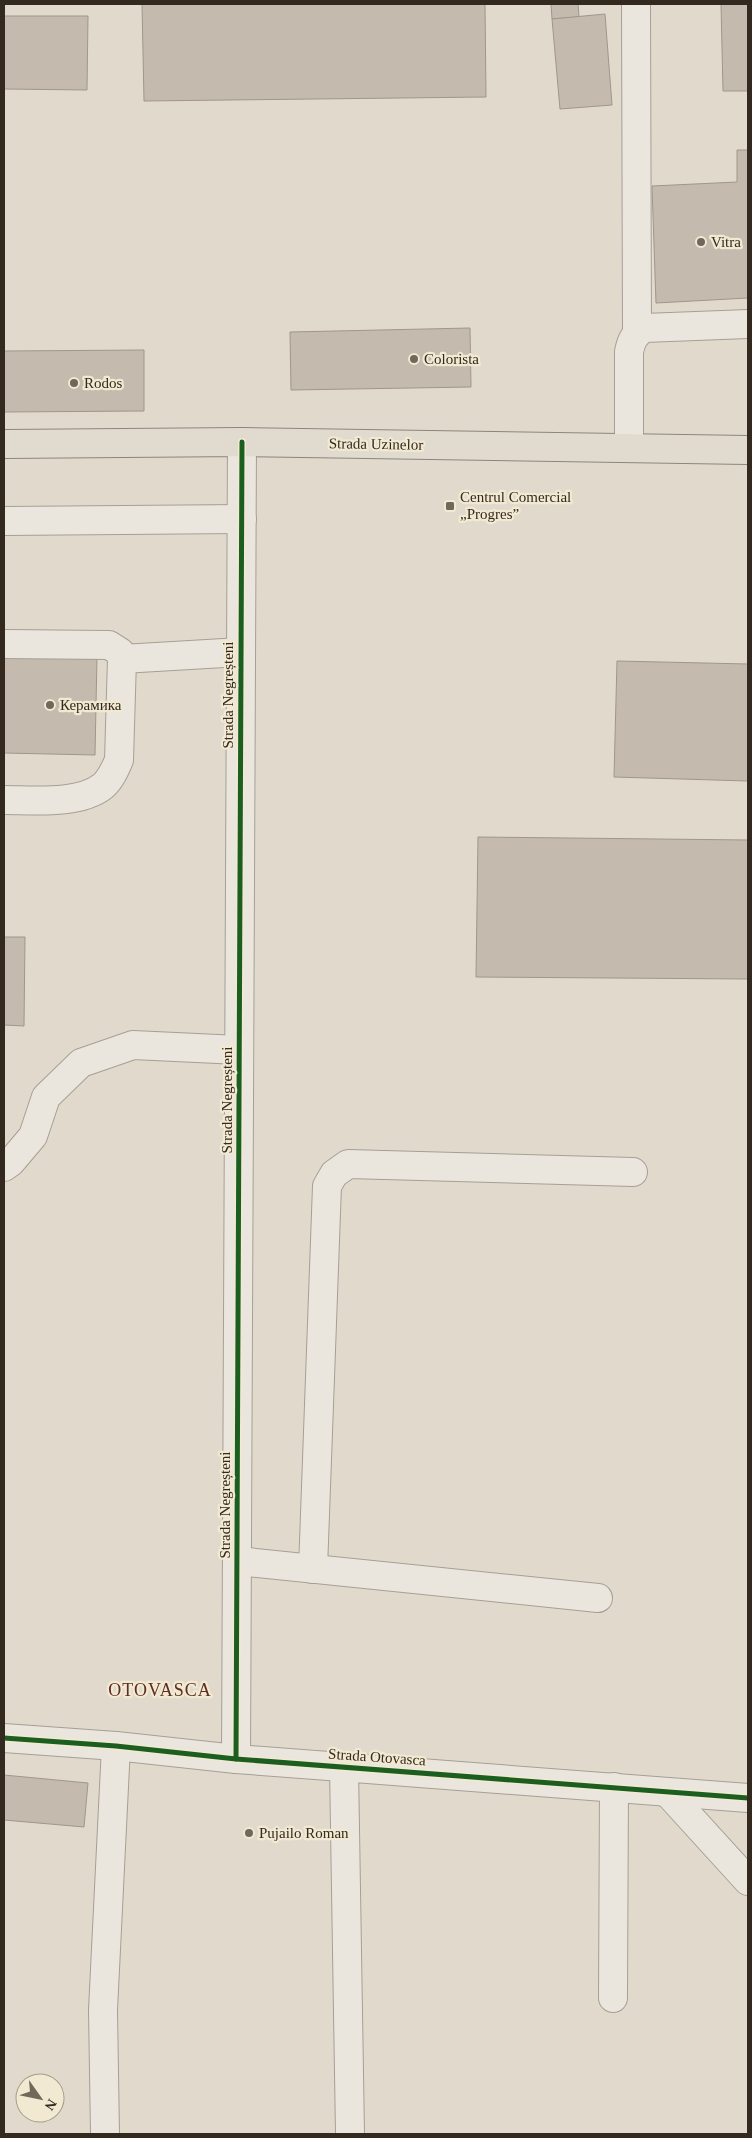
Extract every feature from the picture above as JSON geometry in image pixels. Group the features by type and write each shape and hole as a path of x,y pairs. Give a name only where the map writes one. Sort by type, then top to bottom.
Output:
{"main road":[{"name":"Strada Uzinelor","path":"4,444 242,442 748,450"}],"street":[{"path":"636,4 637,333"},
{"path":"629,448 629,352 631,341 637,333 644,328 748,324"},
{"name":"Strada Negreșteni","path":"236,1759 242,442"},
{"path":"4,521 242,519"},
{"path":"4,644 109,646 120,652 122,659 120,760 114,773 104,785 90,794 74,798 4,800"},
{"path":"122,659 241,652"},
{"path":"4,1167 11,1162 33,1136 46,1097 81,1062 133,1045 240,1050"},
{"path":"313,1569 327,1186 334,1174 348,1164 634,1172"},
{"path":"237,1561 598,1598"},
{"name":"Strada Otovasca","path":"4,1738 116,1746 236,1759 748,1798"},
{"path":"105,2134 104,2010 116,1746"},
{"path":"344,1767 350,2134"},
{"path":"613,1998 614,1787"},
{"path":"667,1792 748,1880"}],"building":[{"path":"142,4 485,4 486,97 144,101"},
{"path":"551,4 578,4 579,17 552,19"},
{"path":"721,4 748,4 748,91 723,91"},
{"path":"605,14 612,105 560,109 552,19"},
{"path":"4,16 88,16 87,90 4,89"},
{"name":"Vitra","path":"737,150 748,150 748,298 656,303 652,186 737,182"},
{"path":"470,328 471,387 291,390 290,332"},
{"path":"144,350 144,411 4,412 4,351"},
{"name":"Керамика","path":"4,654 97,656 95,755 4,753"},
{"path":"617,661 748,664 748,781 614,777"},
{"path":"478,837 748,840 748,979 476,977"},
{"path":"4,937 25,937 24,1026 4,1025"},
{"path":"4,1775 88,1783 84,1827 4,1820"}],"cycle path":[{"path":"236,1759 242,442"},
{"path":"4,1738 116,1746 236,1759 748,1798"}],"place":[{"name":"Vitra","path":"701,242"},
{"name":"Colorista","path":"414,359"},
{"name":"Rodos","path":"74,383"},
{"name":"Centrul Comercial „Progres”","path":"450,506"},
{"name":"Керамика","path":"50,705"},
{"name":"Pujailo Roman","path":"249,1833"}],"district":[{"name":"OTOVASCA","path":"160,1690"}]}
